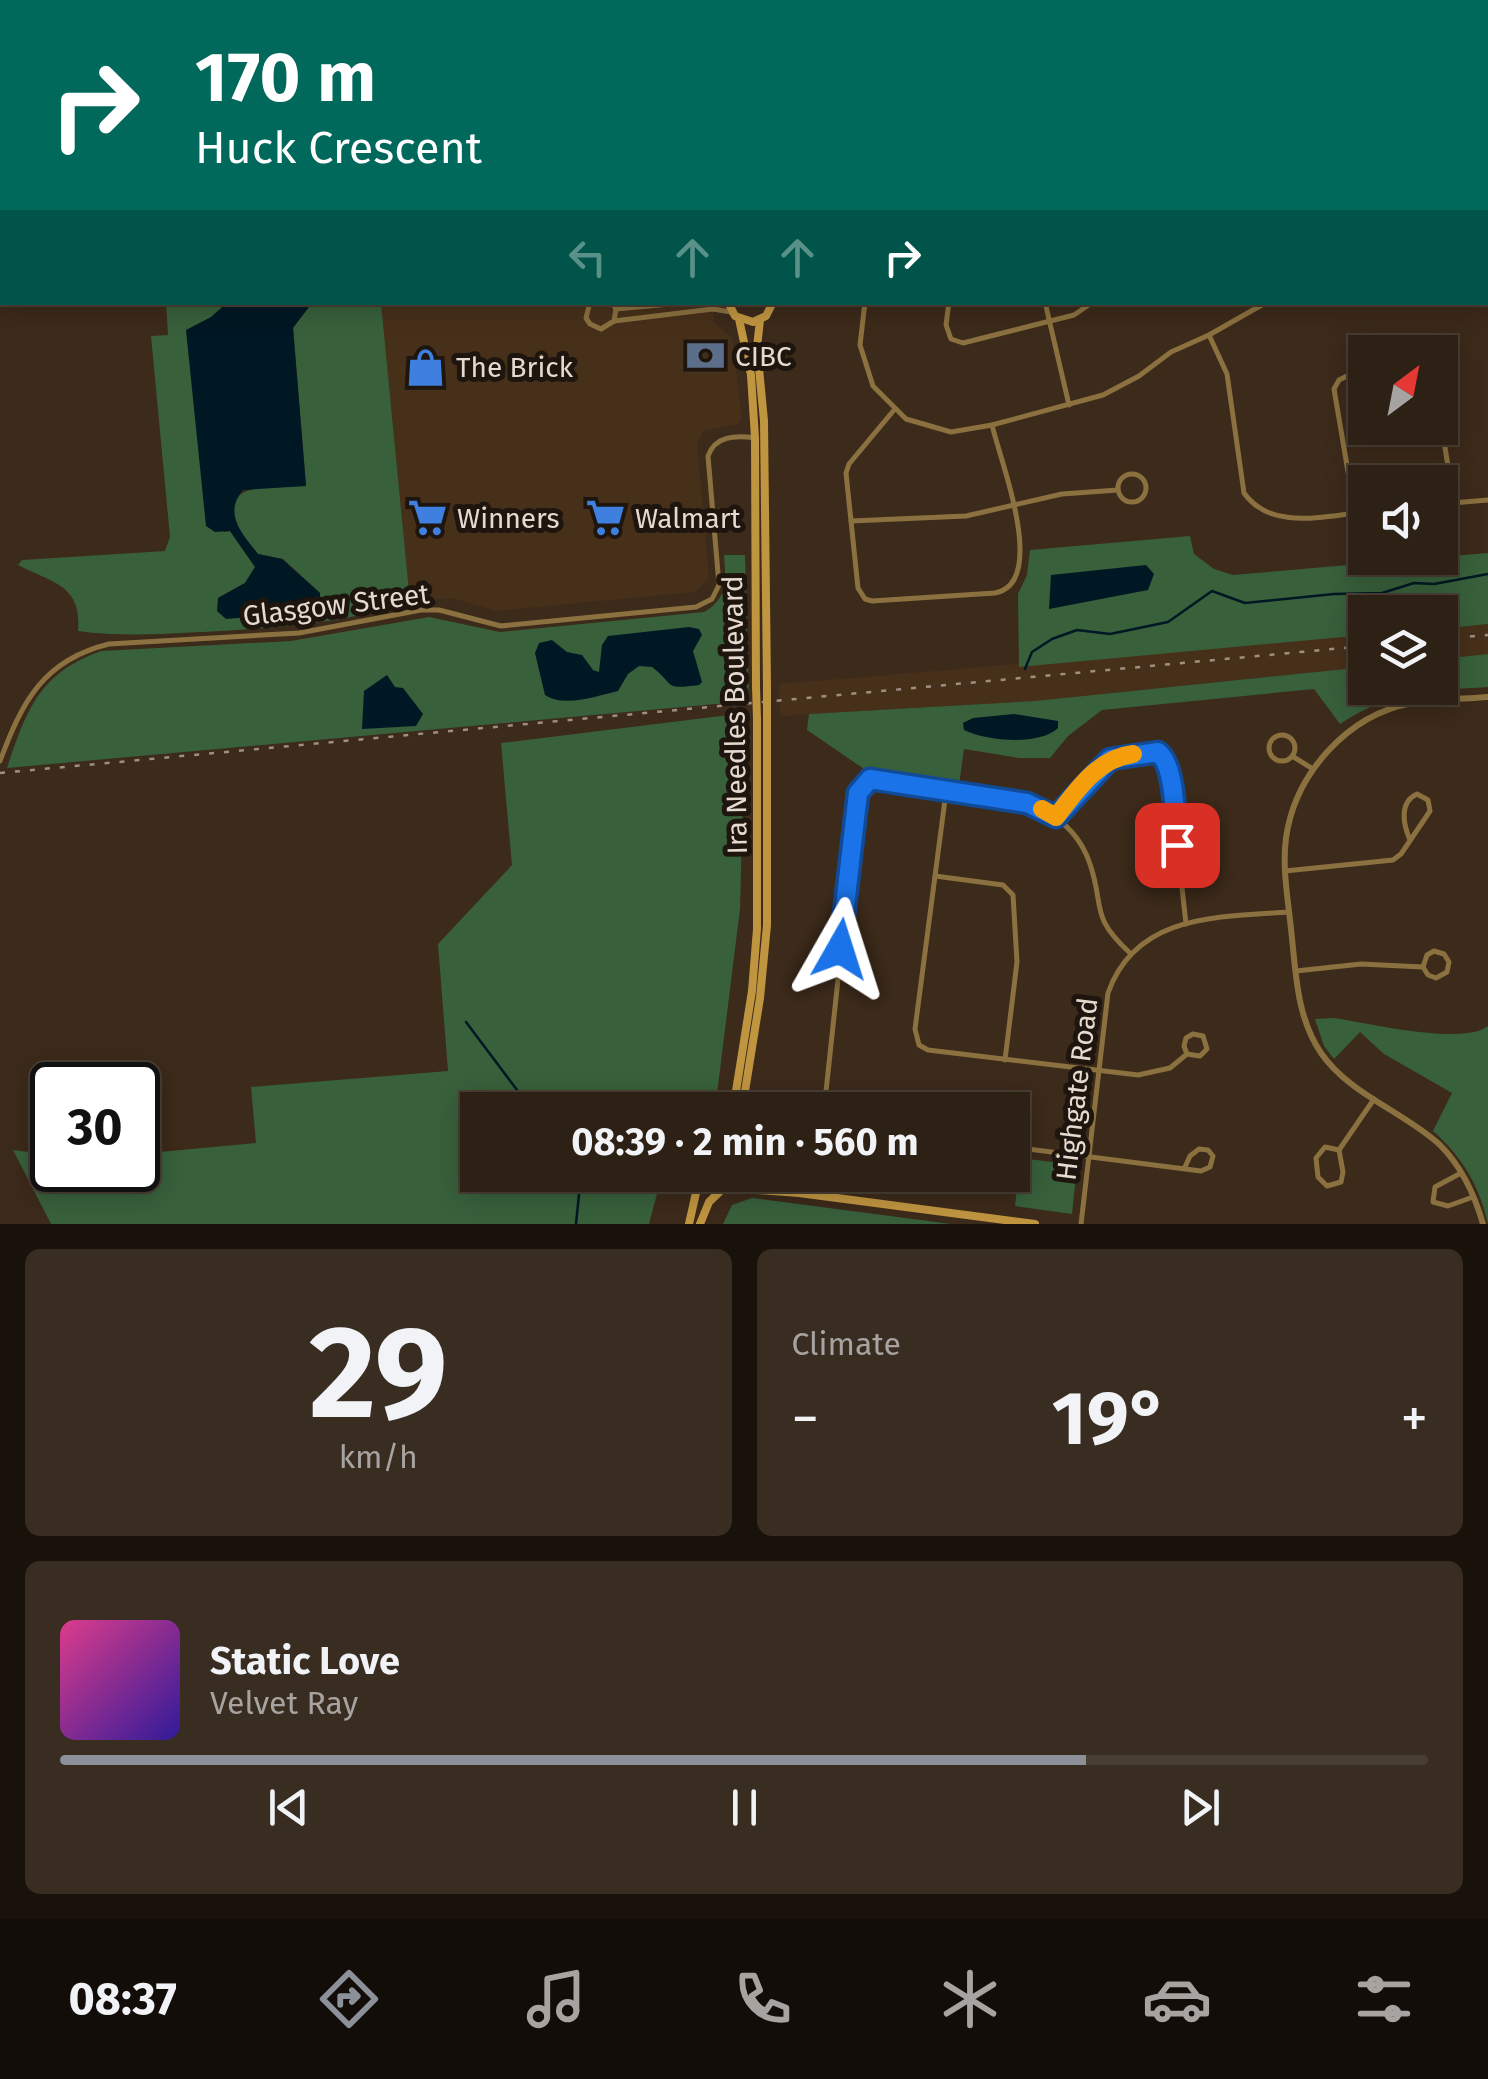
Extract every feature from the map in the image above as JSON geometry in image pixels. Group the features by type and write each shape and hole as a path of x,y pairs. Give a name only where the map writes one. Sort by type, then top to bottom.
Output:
{"main road":[{"path":"733,311 760,320 772,305"},
{"name":"Ira Needles Boulevard","path":"733,311 751,375 755,438 756,688 762,719 767,925 745,1092"},
{"name":"Ira Needles Boulevard","path":"736,1092 752,991 757,929 762,719 767,686 764,421 756,346 760,320"},
{"path":"689,1224 696,1192"},
{"path":"700,1224 709,1202 720,1192"},
{"path":"789,1192 1034,1224"}],"street":[{"path":"589,305 585,315 590,324 603,328 614,321 713,309 733,311"},
{"path":"865,305 860,345 864,366 874,386 894,410 920,426 951,432 1070,405 1119,388 1171,352 1209,336 1263,305"},
{"path":"949,305 948,333 963,343 1074,315 1089,305"},
{"path":"1046,305 1070,405"},
{"path":"614,306 614,321"},
{"path":"1209,336 1227,374 1244,493 1254,507 1276,518 1348,513"},
{"path":"1348,376 1339,380 1334,389 1348,472"},
{"path":"894,410 848,464 846,473 858,588 865,599 878,602 995,593 1010,587 1016,579 1022,542 992,425"},
{"name":"Glasgow Street","path":"0,762 16,718 50,672 86,649 108,644 298,633 421,610 439,610 501,626 696,607 712,598 719,585 708,456 712,444 731,438 755,438"},
{"path":"1130,474 1138,475 1146,485 1145,495 1133,503 1122,499 1118,490 1120,480 1130,474"},
{"path":"850,520 966,516 1062,494 1118,490"},
{"path":"1458,503 1488,500"},
{"path":"1483,1224 1461,1173 1439,1144 1336,1071 1318,1048 1303,1018 1286,872 1290,820 1313,769 1340,739 1389,710 1410,704 1488,697"},
{"path":"1282,735 1289,737 1294,743 1292,756 1285,760 1274,758 1270,753 1271,741 1282,735"},
{"path":"1056,817 1110,759 1151,752 1163,756 1170,778 1186,924"},
{"path":"1292,756 1313,769"},
{"path":"826,1092 858,793 863,784 875,778 1027,803 1056,817 1086,854 1104,925 1130,953 1156,933 1186,924 1289,912"},
{"path":"946,792 916,1040 928,1050 1149,1074 1170,1068 1187,1054"},
{"path":"1286,872 1393,860 1410,840 1430,811 1428,800 1422,796 1411,796 1404,807 1410,840"},
{"path":"935,876 1003,885 1013,895 1017,962 1005,1060"},
{"path":"1434,951 1444,954 1449,962 1441,977 1428,975 1423,967 1426,955 1434,951"},
{"name":"Highgate Road","path":"1081,1224 1108,993 1130,953"},
{"path":"1296,971 1361,964 1423,967"},
{"path":"1193,1034 1203,1036 1207,1044 1204,1053 1196,1057 1187,1054 1186,1038 1193,1034"},
{"path":"1339,1150 1325,1147 1316,1158 1318,1177 1326,1186 1340,1182 1343,1172 1339,1150 1374,1099"},
{"path":"1030,1149 1206,1170 1212,1156 1208,1150 1199,1149 1184,1167"},
{"path":"1461,1173 1435,1187 1432,1202 1448,1206 1473,1197"},
{"path":"1474,1224 1477,1210"}],"shaded area":[{"path":"381,305 713,305 714,322 732,338 742,418 738,424 704,431 697,443 709,578 695,592 496,611 452,598 410,602"},
{"path":"1488,624 1488,654 1458,657 1458,627"},
{"path":"1348,636 1348,669 1035,701 780,716 779,684"}],"green space":[{"path":"166,305 226,305 211,317 224,532 230,531 255,567 245,583 218,598 301,603 320,593 283,559 258,554 241,534 232,508 236,498 256,488 306,485 293,327 310,305 381,305 410,602 359,615 281,627 94,633 78,631 78,615 70,594 53,581 18,565 22,560 165,551 170,537 151,336 168,335"},
{"path":"1190,536 1194,554 1214,569 1233,575 1348,565 1348,575 1458,575 1458,556 1488,553 1488,624 1458,627 1458,595 1348,595 1348,637 1019,667 1018,594 1027,575 1030,550"},
{"path":"724,555 745,555 749,701 7,768 38,696 63,671 101,651 291,641 429,617 500,632 704,612 718,601 724,588"},
{"path":"1488,654 1488,687 1458,690 1458,657"},
{"path":"1348,669 1348,705 1375,705 1340,724 1314,689 1102,710 1068,736 1050,758 1019,758 964,749 959,785 877,769 867,771 807,730 809,714 1035,701"},
{"path":"745,713 740,909 717,1092 460,1092 460,1192 657,1192 649,1224 51,1224 35,1192 160,1192 160,1152 256,1143 251,1087 448,1071 438,944 512,865 501,743"},
{"path":"1334,1018 1437,1034 1475,1032 1488,1026 1488,1224 1468,1173 1433,1131 1452,1093 1384,1054 1360,1032 1334,1059 1324,1046 1315,1019"},
{"path":"13,1150 30,1152 30,1183"},
{"path":"1030,1159 1077,1165 1072,1214 1015,1206 1016,1192 1030,1192"},
{"path":"752,1198 951,1224 723,1224 732,1205"}],"water":[{"path":"225,305 310,305 293,328 306,486 243,490 235,515 258,554 282,559 320,593 320,607 302,603 288,614 226,619 217,611 218,598 245,583 255,567 230,531 215,532 206,526 186,330"},
{"path":"1146,565 1154,574 1148,590 1049,609 1051,575"},
{"path":"699,629 702,635 693,651 702,682 699,685 674,686 652,667 639,666 628,674 618,691 571,701 545,695 535,653 539,643 552,640 567,652 582,655 599,672 602,645 608,636"},
{"path":"387,675 423,714 416,726 362,729 364,691"},
{"path":"1014,714 1058,721 1058,728 1038,737 1012,740 964,730 963,723 973,718"}],"waterway":[{"path":"1025,669 1032,652 1052,639 1077,630 1110,634 1168,622 1212,591 1245,603 1382,593 1414,583 1434,584 1488,574"},
{"path":"466,1022 518,1092"},
{"path":"576,1224 579,1192"}],"railway":[{"path":"1458,638 1488,635"},
{"path":"0,773 1348,648"}],"slow traffic":[{"path":"1042,809 1056,817 1110,759 1133,754"}],"place":[{"name":"CIBC","path":"705,356"},
{"name":"The Brick","path":"426,367"},
{"name":"Winners","path":"427,518"},
{"name":"Walmart","path":"605,518"}],"route":[{"path":"840,949 858,793 870,779 1027,803 1056,817 1110,759 1158,752 1169,768 1177,845"}]}
